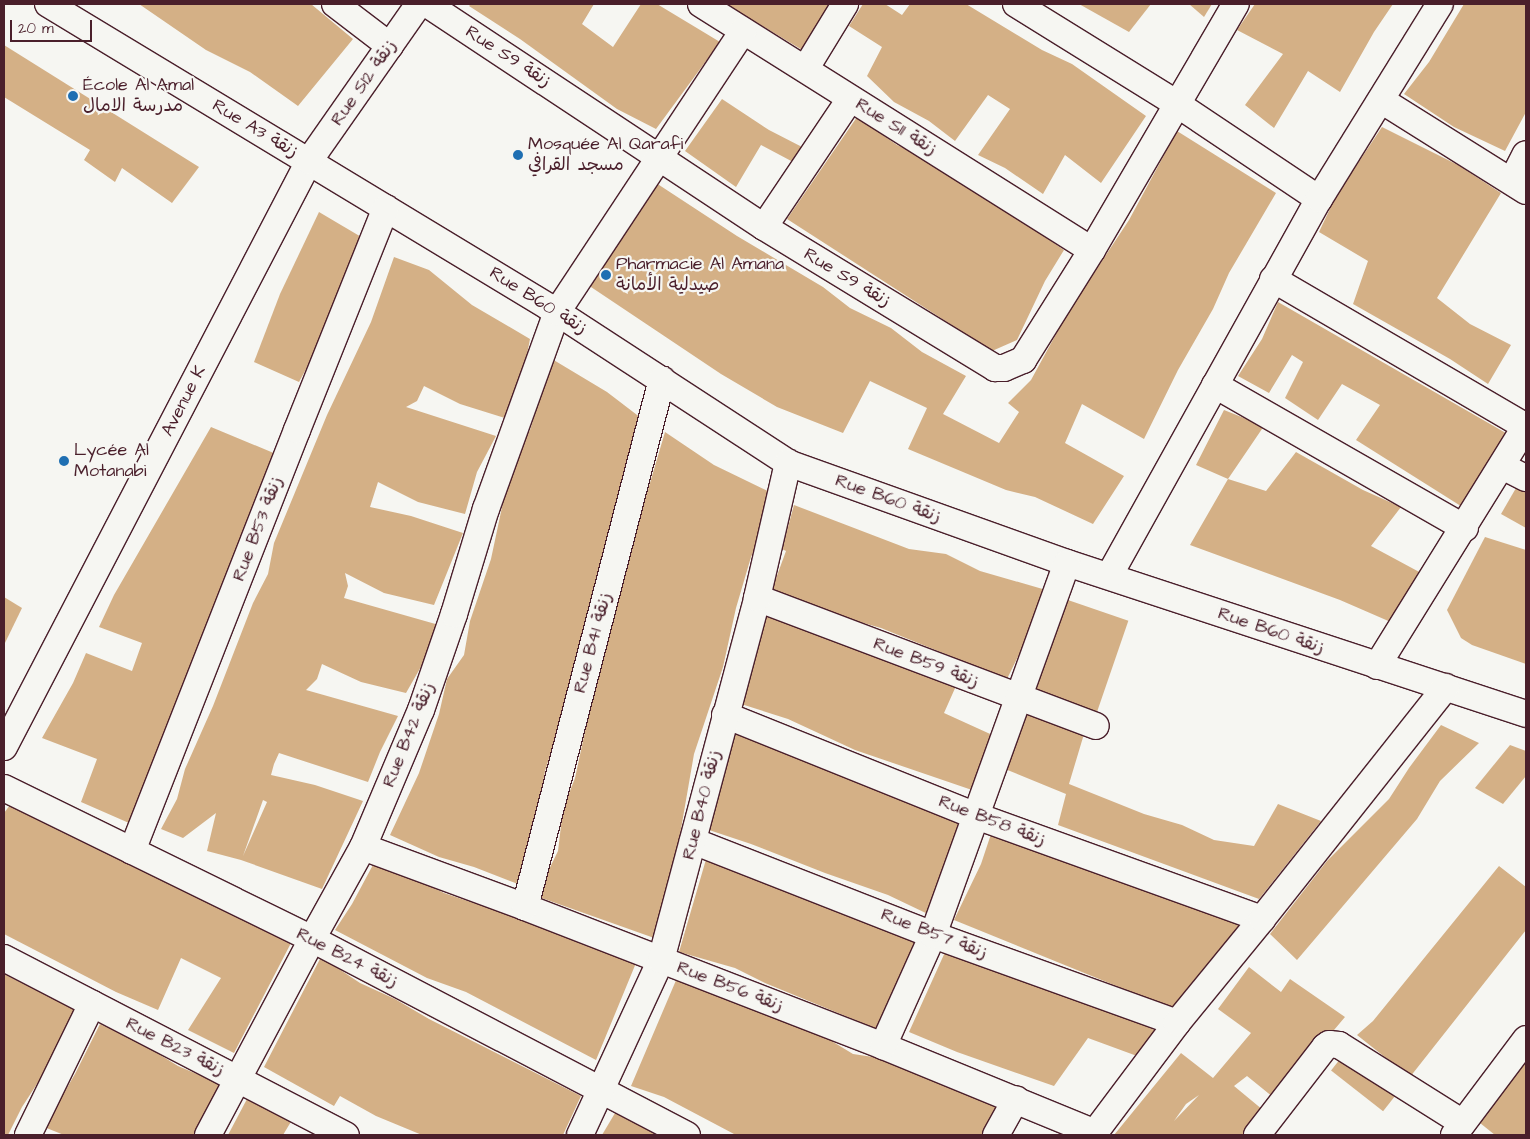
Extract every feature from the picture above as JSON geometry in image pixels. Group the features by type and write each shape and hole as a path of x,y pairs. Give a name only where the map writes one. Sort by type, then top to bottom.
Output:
{"street":[{"name":"Rue A3 زنقة","path":"48,4 76,11 309,162"},
{"path":"335,4 390,46"},
{"name":"Rue S12 زنقة","path":"309,162 419,4"},
{"name":"Rue S9 زنقة","path":"427,4 764,227 995,368 1014,366 1023,360 1092,250"},
{"name":"Rue S11 زنقة","path":"701,4 806,68 850,98 1092,250"},
{"path":"806,68 844,4"},
{"path":"1016,4 1177,104 1319,199"},
{"path":"1092,250 1236,4"},
{"path":"1109,576 1319,199 1440,4"},
{"name":"Rue B42 زنقة","path":"208,1135 363,847 421,710 454,614 486,509 557,312 743,31"},
{"path":"764,227 850,98"},
{"path":"1381,100 1519,186 1526,154"},
{"name":"Rue B60 زنقة","path":"309,162 557,312 788,463 1067,563 1526,714"},
{"name":"Avenue K","path":"4,747 309,162"},
{"name":"Rue B53 زنقة","path":"132,852 293,439 386,208"},
{"path":"1273,279 1526,427 1465,528 1377,666"},
{"name":"Rue B41 زنقة","path":"525,907 662,379"},
{"path":"1215,385 1465,528"},
{"name":"Rue B40 زنقة","path":"580,1135 661,960 757,598 788,463"},
{"path":"1502,466 1526,478"},
{"path":"883,1046 933,935 1067,563"},
{"name":"Rue B59 زنقة","path":"757,598 1096,726"},
{"path":"1094,1134 1177,1023 1446,687"},
{"name":"Rue B58 زنقة","path":"725,715 976,816 1262,919"},
{"name":"Rue B24 زنقة","path":"4,788 312,939 601,1092 687,1135"},
{"name":"Rue B57 زنقة","path":"693,841 933,935 1177,1023"},
{"name":"Rue B56 زنقة","path":"363,847 525,907 883,1046 1016,1099 1094,1134"},
{"name":"Rue B23 زنقة","path":"4,958 346,1135"},
{"path":"28,1135 92,1004"},
{"path":"1257,1135 1325,1047 1330,1044 1339,1045 1458,1129 1526,1039"},
{"path":"996,1135 1016,1099"}],"building":[{"path":"139,4 311,4 353,39 298,106 250,72 206,50"},
{"path":"471,4 594,4 582,24 613,47 641,4 657,4 720,42 656,129 617,109 520,39 469,6"},
{"path":"726,4 835,4 804,51"},
{"path":"863,4 885,4 902,15 910,4 966,4 1042,50 1072,64 1146,116 1101,183 1065,155 1043,194 1005,168 978,155 1010,109 988,95 955,141 929,121 894,102 867,76 882,47 849,26"},
{"path":"1079,4 1151,4 1129,32"},
{"path":"1189,4 1212,4 1204,17"},
{"path":"1255,4 1393,4 1374,32 1340,92 1308,71 1274,128 1245,105 1283,54 1237,30"},
{"path":"1464,4 1526,4 1526,112 1505,151 1454,127 1404,94 1429,62"},
{"path":"4,45 199,167 172,203 122,168 115,182 84,160 90,150 4,97"},
{"path":"722,99 769,130 804,148 795,163 761,145 736,187 685,151"},
{"path":"857,117 897,145 927,158 960,183 1013,215 1064,250 1045,281 1017,340 992,351 787,219"},
{"path":"1382,127 1458,165 1501,193 1437,298 1470,324 1511,345 1488,384 1450,359 1353,304 1368,261 1319,232 1336,196"},
{"path":"1177,131 1276,193 1229,273 1213,309 1178,370 1144,439 1082,404 1065,443 1124,476 1093,524 1035,497 1006,490 908,449 927,408 870,381 843,433 777,407 721,374 585,283 653,181 737,236 823,287 850,308 891,328 922,352 966,376 943,414 999,443 1019,412 1008,403 1031,380 1067,314 1129,220"},
{"path":"319,212 368,241 317,349 299,382 254,362 280,294"},
{"path":"394,257 429,270 472,305 530,339 522,380 508,419 460,404 424,386 417,401 406,407 496,436 477,472 465,514 418,502 378,482 370,507 411,516 463,533 434,605 384,593 345,573 348,586 344,598 439,625 422,665 406,693 361,682 322,664 317,679 306,690 398,716 368,782 279,753 274,764 271,775 315,785 363,801 322,889 241,860 207,851 216,813 183,838 161,829 177,799 185,769 213,706 253,603 268,574 274,543 327,415 371,322","holes":["263,800 267,802 243,856"]},
{"path":"1278,302 1511,436 1464,508 1356,440 1380,405 1342,384 1318,420 1285,398 1303,362 1292,355 1269,393 1238,376 1262,339"},
{"path":"552,359 607,392 641,418 601,561 562,717 545,771 539,807 518,884 474,867 439,857 390,835 419,773 439,714 447,679 464,655 470,621 491,559 512,460 530,430"},
{"path":"1224,410 1264,426 1228,479 1196,465"},
{"path":"211,427 276,454 249,514 228,577 179,694 171,725 129,823 81,802 97,759 42,738 73,683 86,653 132,671 142,643 99,627 114,595"},
{"path":"665,432 714,465 772,493 763,530 751,557 736,608 723,667 694,754 668,904 657,939 536,896 558,851 563,809 575,778 589,713 591,683"},
{"path":"1296,452 1363,490 1401,507 1371,546 1423,574 1393,623 1340,600 1190,545 1228,479 1266,491"},
{"path":"1516,488 1526,493 1526,528 1501,514"},
{"path":"794,505 909,549 946,554 980,571 1046,590 1033,626 1007,679 881,628 814,609 771,592 786,551 782,549"},
{"path":"1485,537 1526,550 1526,664 1472,645 1461,638 1447,610"},
{"path":"4,597 22,608 4,645"},
{"path":"1065,599 1128,621 1096,714 1033,693"},
{"path":"767,612 956,686 944,713 999,738 972,790 855,750 788,719 738,703"},
{"path":"1029,710 1084,734 1069,784 1144,814 1182,825 1214,840 1254,846 1278,804 1321,821 1259,899 1058,825 1066,794 1005,769"},
{"path":"1441,725 1479,743 1440,781 1417,819 1297,960 1270,934 1327,861 1389,799"},
{"path":"738,729 971,820 932,916 888,895 703,828 720,790 726,758"},
{"path":"1510,745 1526,751 1526,776 1503,804 1475,788"},
{"path":"10,805 291,943 234,1053 188,1030 221,978 181,958 158,1010 116,992 4,934 4,813"},
{"path":"991,834 1247,927 1178,1011 954,920 981,864"},
{"path":"707,856 924,941 877,1029 765,983 735,968 679,952"},
{"path":"374,863 411,876 444,893 515,917 589,947 636,963 596,1060 466,992 427,978 335,930 352,904"},
{"path":"1499,866 1526,887 1526,930 1410,1077 1357,1035 1373,1021"},
{"path":"946,950 1100,1006 1159,1032 1137,1056 1088,1038 1054,1086 957,1052 909,1032"},
{"path":"321,957 360,983 395,999 429,1019 581,1096 563,1135 422,1135 376,1116 340,1096 334,1106 264,1067"},
{"path":"1249,967 1281,992 1290,979 1345,1017 1301,1069 1273,1097 1247,1076 1234,1086 1263,1110 1243,1135 1114,1135 1181,1053 1213,1078 1251,1033 1218,1009","holes":["1199,1095 1174,1121 1186,1104"]},
{"path":"4,974 79,1012 50,1064 22,1107 8,1135 4,1135"},
{"path":"677,978 719,996 815,1031 853,1054 893,1060 1002,1101 984,1135 734,1134 664,1097 631,1086"},
{"path":"100,1024 141,1043 178,1066 223,1085 195,1135 64,1135 44,1127 75,1074"},
{"path":"1344,1054 1396,1095 1383,1111 1331,1071"},
{"path":"1526,1061 1526,1135 1495,1135 1480,1123"},
{"path":"247,1099 292,1120 283,1135 228,1135"},
{"path":"618,1108 662,1135 602,1135"}],"place":[{"name":"École Al Amal مدرسة الامال","path":"73,96"},
{"name":"Mosquée Al Qarafi مسجد القرافي","path":"518,155"},
{"name":"Pharmacie Al Amana صيدلية الأمانة","path":"606,275"},
{"name":"Lycée Al Motanabi","path":"64,461"}]}
